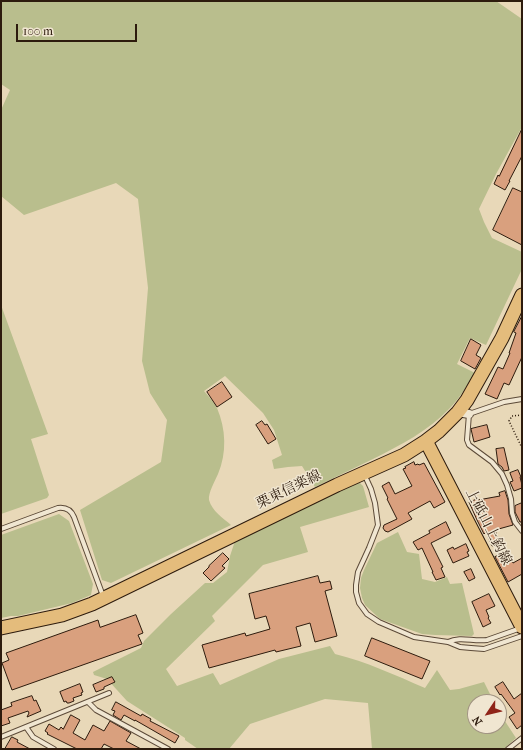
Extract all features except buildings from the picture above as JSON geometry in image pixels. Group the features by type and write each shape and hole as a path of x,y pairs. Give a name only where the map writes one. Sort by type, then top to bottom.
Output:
{"main road":[{"name":"栗東信楽線","path":"1,628 62,615 92,604 318,494 404,455 426,442 439,430 464,413 467,400 502,338 522,295"},
{"name":"上砥山上鈎線","path":"426,442 522,628"}],"lane":[{"path":"522,399 504,402 464,413 469,446 492,462 502,474 511,499 512,513 515,522 522,531"},
{"path":"364,473 375,503 378,525 358,572 356,586 359,603 367,614 379,622 414,637 448,642 460,647 484,649 522,636"},
{"path":"1,529 58,508 67,509 72,512 104,598"},
{"path":"448,642 454,639 464,638 487,640 522,628"},
{"path":"1,737 109,693"},
{"path":"88,702 96,710 168,749"},
{"path":"26,727 32,737 54,749"},
{"path":"508,749 522,738"}],"path":[{"path":"522,415 512,416 509,421 522,448"}],"green space":[{"path":"1,1 496,1 522,19 522,127 479,209 492,238 522,252 522,269 486,345 470,338 457,364 475,373 454,404 433,424 404,443 315,487 302,466 274,469 272,460 282,455 274,430 263,413 225,376 204,391 217,408 224,433 223,458 209,500 215,511 231,525 111,583 102,580 80,510 161,462 167,420 150,393 142,361 148,288 138,199 116,183 24,215 1,196 1,110 10,90 1,84"},
{"path":"1,305 48,434 31,439 49,495 47,498 1,514"},
{"path":"354,483 360,483 363,486 369,507 300,527 308,552 263,565 212,616 215,621 166,669 177,686 213,673 220,685 279,659 330,646 335,654 370,665 425,688 437,670 450,690 484,682 490,694 467,694 467,734 507,734 507,724 516,738 504,749 372,749 368,703 325,699 250,724 229,749 198,749 185,740 185,738 127,701 107,679 94,675 93,672 141,648 144,641 205,583 213,583 227,572 235,541"},
{"path":"59,514 69,521 93,584 91,595 72,603 18,616 1,618 1,535"},
{"path":"398,532 407,552 419,554 422,579 435,582 447,577 450,584 462,583 474,634 472,636 422,634 380,619 365,605 360,588 364,570 377,543"}]}
